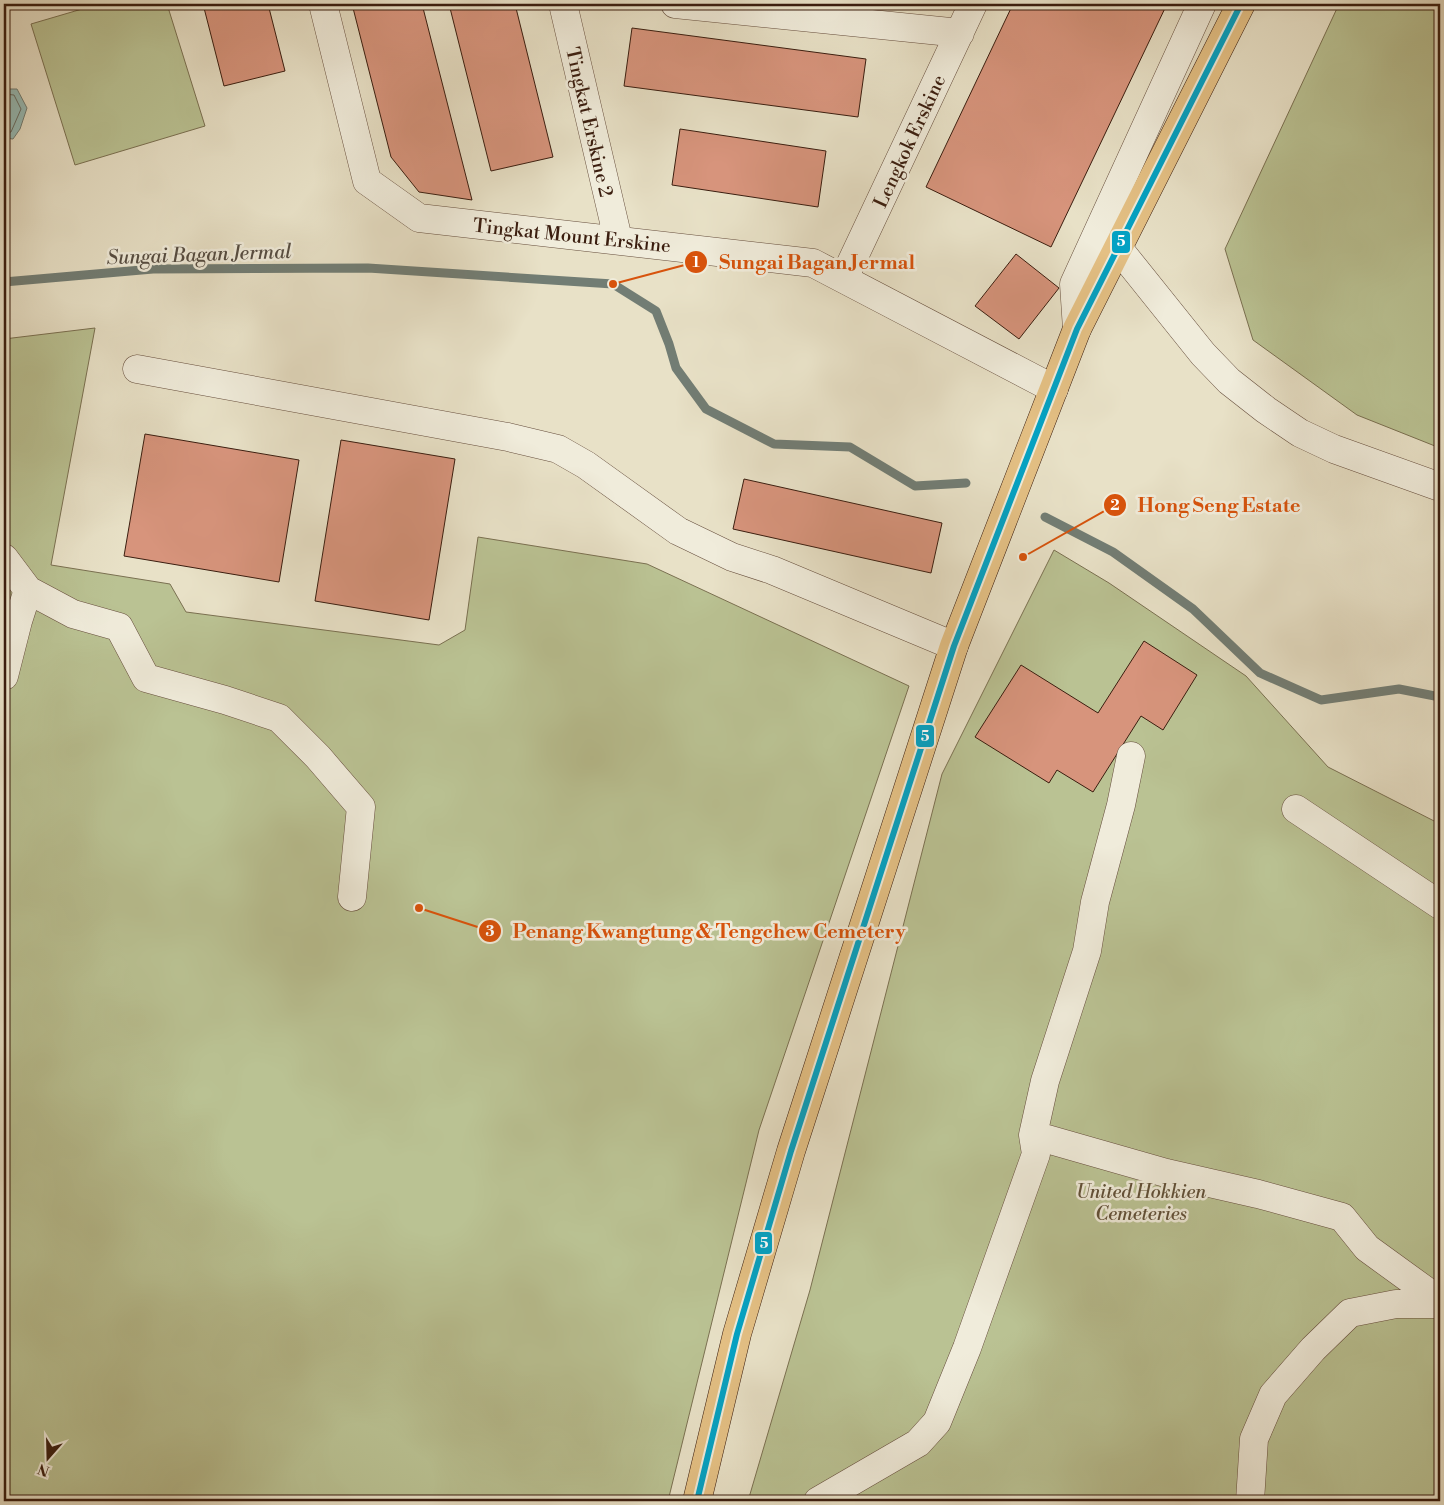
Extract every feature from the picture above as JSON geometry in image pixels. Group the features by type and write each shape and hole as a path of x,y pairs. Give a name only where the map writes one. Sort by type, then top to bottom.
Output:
{"main road":[{"path":"697,1501 737,1334 789,1160 954,646 1077,329 1241,4"}],"street":[{"name":"Tingkat Mount Erskine","path":"323,4 367,182 419,218 813,263 1054,389"},
{"name":"Tingkat Erskine 2","path":"563,4 618,240"},
{"path":"675,4 960,33"},
{"name":"Lengkok Erskine","path":"844,278 973,4"},
{"path":"1077,329 1074,284 1202,4"},
{"path":"1118,248 1203,354 1229,381 1266,410 1300,433 1334,449 1440,487"},
{"path":"137,369 498,435 558,450 586,465 678,531 732,557 772,570 954,646"},
{"path":"4,558 28,590 74,614 119,627 146,678 225,700 279,718 318,757 361,807 352,897"},
{"path":"4,676 28,590"},
{"path":"818,1501 918,1443 937,1422 967,1348 1036,1154 1033,1135 1045,1080 1087,951 1094,902 1122,805 1130,756"},
{"path":"1296,809 1440,904"},
{"path":"1033,1135 1166,1173 1258,1194 1342,1218 1367,1248 1440,1303"},
{"path":"1250,1501 1254,1438 1273,1396 1312,1349 1350,1313 1396,1304 1440,1303"}],"green space":[{"path":"99,4 167,4 205,126 75,165 31,24"},
{"path":"1339,4 1440,4 1440,448 1357,415 1253,340 1225,249"},
{"path":"95,328 51,565 170,584 186,612 439,645 465,630 478,537 647,564 909,686 759,1130 668,1501 4,1501 4,339"},
{"name":"United Hokkien Cemeteries","path":"1054,550 1109,583 1246,676 1328,767 1440,824 1440,1501 748,1501 810,1290 942,774"}],"water":[{"path":"4,89 17,89 27,108 20,129 13,139 4,138"}],"building":[{"path":"203,4 268,4 285,71 224,86"},
{"path":"352,4 422,4 472,200 419,192 391,157"},
{"path":"449,4 515,4 553,157 491,171"},
{"path":"915,4 954,4 953,9"},
{"path":"1013,4 1167,4 1051,247 926,187"},
{"path":"632,28 866,59 858,117 624,86"},
{"path":"680,129 826,151 818,207 672,185"},
{"path":"1016,254 1059,288 1019,339 975,306"},
{"path":"145,434 299,460 279,582 124,556"},
{"path":"341,440 455,459 429,620 315,601"},
{"path":"744,479 942,523 931,573 733,529"},
{"path":"1144,641 1197,675 1163,730 1141,716 1093,792 1057,770 1049,783 975,737 1021,665 1098,713"}],"waterway":[{"name":"Sungai Bagan Jermal","path":"4,282 153,269 368,268 613,284 656,311 676,368 706,409 774,444 850,447 915,486 966,483"},
{"name":"Sungai Bagan Jermal","path":"1045,517 1113,552 1193,609 1260,673 1321,700 1399,689 1440,697"}],"transit line":[{"name":"5","path":"697,1501 737,1334 791,1151 954,646 1077,329 1241,4"}],"place":[{"name":"Sungai Bagan Jermal","path":"613,284"},
{"name":"Hong Seng Estate","path":"1023,557"},
{"name":"Penang Kwangtung & Tengchew Cemetery","path":"419,908"}]}
